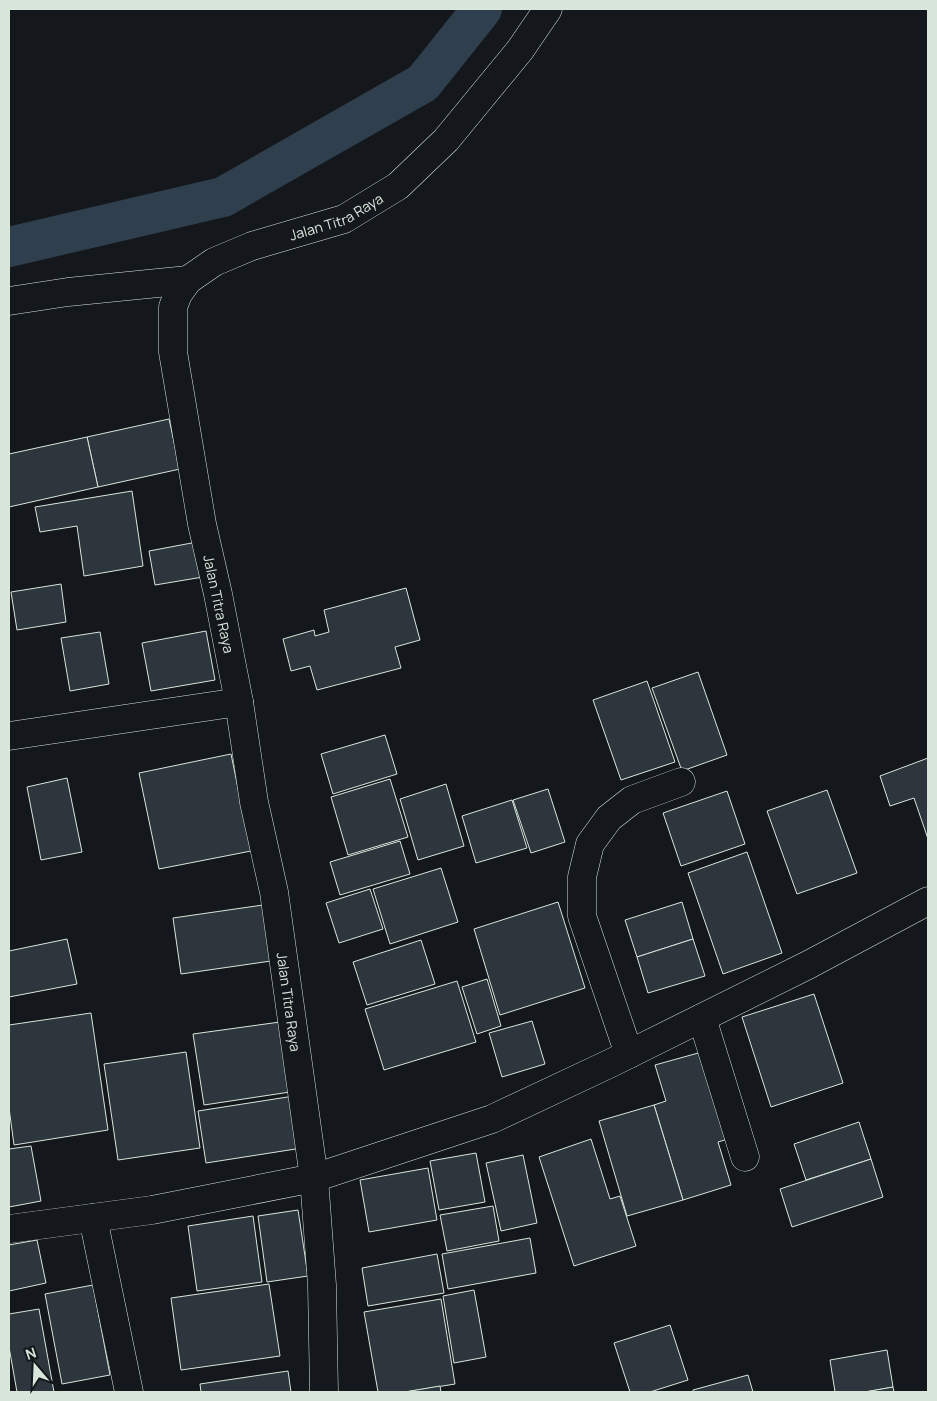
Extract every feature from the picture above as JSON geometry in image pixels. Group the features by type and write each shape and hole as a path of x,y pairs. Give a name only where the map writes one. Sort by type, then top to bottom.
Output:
{"street":[{"name":"Jalan Titra Raya","path":"324,1392 322,1285 314,1178 274,892 254,802 239,702 202,524 173,352 173,307 178,294 188,280 214,262 252,246 344,219 398,186 452,132 520,50 548,9"},
{"path":"9,301 68,292 188,280"},
{"path":"9,736 239,702"},
{"path":"629,1054 582,916 582,877 590,844 609,818 632,800 681,782"},
{"path":"9,1229 152,1210 314,1178 492,1119 702,1018 928,901"},
{"path":"702,1018 746,1157"},
{"path":"93,1218 129,1392"}],"building":[{"path":"169,419 180,469 98,487 87,437"},
{"path":"87,437 98,487 9,507 9,454"},
{"path":"132,491 143,566 84,576 77,526 40,532 35,507"},
{"path":"197,542 203,577 155,585 149,551"},
{"path":"61,584 66,622 17,630 11,592"},
{"path":"406,588 420,640 395,647 401,668 317,690 310,666 291,671 283,639 314,630 315,636 329,632 324,610"},
{"path":"206,631 215,680 151,691 142,643"},
{"path":"100,632 109,684 70,691 61,638"},
{"path":"698,672 727,755 682,771 652,688"},
{"path":"647,681 675,762 621,780 593,700"},
{"path":"385,735 397,774 333,794 321,754"},
{"path":"231,754 251,851 159,869 139,773"},
{"path":"928,758 928,839 914,798 890,806 880,776"},
{"path":"67,778 82,852 41,860 27,787"},
{"path":"390,779 408,837 348,855 331,797"},
{"path":"446,784 464,846 418,860 400,799"},
{"path":"548,789 565,842 531,853 513,800"},
{"path":"827,790 857,873 797,894 767,811"},
{"path":"727,791 745,844 681,866 663,813"},
{"path":"512,800 527,848 476,863 462,816"},
{"path":"400,841 410,874 340,895 330,862"},
{"path":"747,852 782,953 723,974 688,873"},
{"path":"441,868 458,922 390,944 373,889"},
{"path":"370,889 383,929 339,943 326,903"},
{"path":"558,902 585,988 500,1015 474,929"},
{"path":"682,902 693,939 637,957 625,920"},
{"path":"263,905 271,961 181,974 173,918"},
{"path":"67,939 77,984 9,997 9,951"},
{"path":"693,939 705,976 648,993 637,957"},
{"path":"421,940 435,984 367,1005 353,962"},
{"path":"487,979 501,1026 477,1034 462,987"},
{"path":"457,981 476,1042 384,1070 365,1009"},
{"path":"814,994 843,1083 771,1107 742,1017"},
{"path":"91,1013 108,1130 14,1145 9,1108 9,1025"},
{"path":"532,1021 545,1064 502,1077 489,1033"},
{"path":"280,1022 290,1092 204,1105 193,1034"},
{"path":"709,1050 735,1137 718,1142 731,1185 683,1200 654,1105 666,1101 655,1065"},
{"path":"186,1052 200,1148 118,1160 104,1064"},
{"path":"294,1096 302,1148 206,1163 198,1111"},
{"path":"654,1105 683,1200 627,1216 599,1121"},
{"path":"859,1122 871,1159 806,1180 794,1144"},
{"path":"591,1139 610,1199 620,1196 636,1246 574,1266 539,1157"},
{"path":"31,1146 41,1201 9,1207 9,1149"},
{"path":"476,1153 485,1202 439,1210 430,1161"},
{"path":"523,1155 537,1223 501,1231 486,1163"},
{"path":"871,1159 883,1197 792,1227 780,1189"},
{"path":"428,1168 437,1220 369,1232 360,1180"},
{"path":"493,1206 499,1241 447,1251 440,1215"},
{"path":"298,1210 308,1276 267,1282 258,1216"},
{"path":"253,1216 262,1282 197,1291 188,1226"},
{"path":"530,1238 536,1273 448,1289 442,1254"},
{"path":"37,1240 46,1283 9,1291 9,1245"},
{"path":"437,1254 444,1293 368,1306 362,1268"},
{"path":"269,1284 280,1356 181,1370 171,1298"},
{"path":"93,1285 110,1375 62,1384 45,1294"},
{"path":"474,1290 486,1357 454,1363 443,1296"},
{"path":"441,1299 455,1384 405,1392 378,1392 364,1312"},
{"path":"39,1309 54,1392 17,1392 9,1347 9,1314"},
{"path":"670,1325 688,1380 650,1392 630,1392 614,1343"},
{"path":"887,1350 893,1387 865,1392 835,1392 830,1360"},
{"path":"288,1371 291,1392 201,1392 200,1384"},
{"path":"748,1375 753,1392 693,1392 693,1390"},
{"path":"440,1386 441,1392 405,1392"},
{"path":"893,1387 894,1392 865,1392"}],"waterway":[{"path":"9,247 223,197 423,83 482,9"}]}
